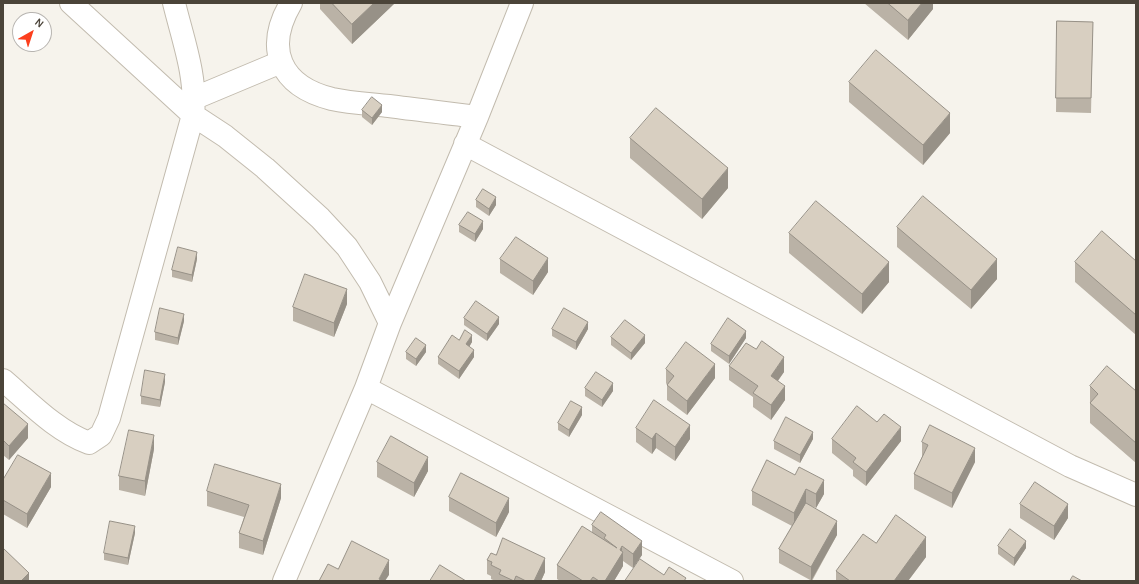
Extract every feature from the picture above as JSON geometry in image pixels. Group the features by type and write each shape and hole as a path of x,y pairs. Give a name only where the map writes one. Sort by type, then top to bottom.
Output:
{"street":[{"path":"71,3 194,106 225,136 264,168 336,235 347,247 370,282 390,323"},
{"path":"3,380 49,419 76,438 89,443 101,435 109,418 194,106 192,74 174,3"},
{"path":"291,3 279,27 277,46 281,62 289,77 306,90 332,99 477,117"},
{"path":"284,581 366,388 390,323 477,117 522,3"},
{"path":"194,106 281,62"},
{"path":"465,144 1070,466 1136,495"},
{"path":"366,388 732,581"}],"building":[{"path":"332,3 374,3 352,24"},
{"path":"888,3 922,3 908,20"},
{"path":"1057,21 1093,22 1091,98 1056,98"},
{"path":"876,50 950,113 923,145 849,82"},
{"path":"372,97 382,105 372,118 362,110"},
{"path":"656,108 728,168 702,199 630,138"},
{"path":"483,189 496,197 489,209 476,200"},
{"path":"923,196 997,259 971,290 897,227"},
{"path":"816,201 889,262 862,294 789,233"},
{"path":"468,212 483,221 475,234 459,225"},
{"path":"1102,231 1136,261 1136,315 1075,262"},
{"path":"516,237 548,258 533,281 500,259"},
{"path":"178,247 197,252 192,275 172,270"},
{"path":"305,274 347,289 334,323 293,307"},
{"path":"476,301 499,317 487,334 464,318"},
{"path":"160,308 184,314 178,338 155,332"},
{"path":"564,308 588,322 576,342 552,329"},
{"path":"728,318 746,331 729,356 711,344"},
{"path":"625,320 645,335 631,353 611,337"},
{"path":"465,330 472,335 466,344 474,350 459,371 438,357 452,335 459,340"},
{"path":"416,338 426,345 416,359 406,352"},
{"path":"762,341 784,357 771,376 785,386 771,405 753,393 758,386 729,366 746,343 756,349"},
{"path":"686,342 715,364 687,401 667,385 674,376 666,369"},
{"path":"1107,366 1136,391 1136,443 1090,403 1098,394 1090,386"},
{"path":"145,370 165,374 160,400 141,396"},
{"path":"596,372 613,383 602,400 585,388"},
{"path":"654,400 690,425 675,447 656,433 652,439 636,428"},
{"path":"571,401 582,407 569,430 558,423"},
{"path":"3,403 28,424 9,446 3,440"},
{"path":"857,406 877,422 884,414 901,427 866,472 853,462 856,458 832,439"},
{"path":"786,417 813,432 800,455 774,441"},
{"path":"930,425 975,448 952,493 914,474 928,445 922,442"},
{"path":"129,430 154,435 145,481 119,476"},
{"path":"391,436 428,457 414,483 377,462"},
{"path":"18,455 51,473 27,514 3,500 3,480"},
{"path":"767,460 795,475 799,467 824,480 816,494 806,489 794,513 752,491"},
{"path":"215,464 281,484 263,541 239,533 249,505 207,491"},
{"path":"461,473 509,498 496,523 449,497"},
{"path":"1035,482 1068,504 1054,526 1020,504"},
{"path":"806,503 837,521 811,567 779,549"},
{"path":"601,512 642,541 633,554 622,546 620,550 623,552 605,581 599,581 593,577 590,581 583,581 557,565 582,526 617,548 604,538 606,535 592,525"},
{"path":"896,515 926,537 894,581 850,581 836,571 863,534 876,543"},
{"path":"110,521 135,526 128,558 104,553"},
{"path":"1010,529 1026,541 1014,558 998,546"},
{"path":"503,538 545,558 534,581 526,581 516,576 514,581 499,574 501,570 491,565 492,562 487,560 491,553 496,555"},
{"path":"352,541 389,560 379,579 383,581 319,581 328,564 338,569"},
{"path":"3,548 29,573 21,581 3,581"},
{"path":"640,559 664,575 669,567 686,578 684,581 625,581"},
{"path":"440,565 466,581 430,581"},
{"path":"1073,576 1082,581 1070,581"}]}
